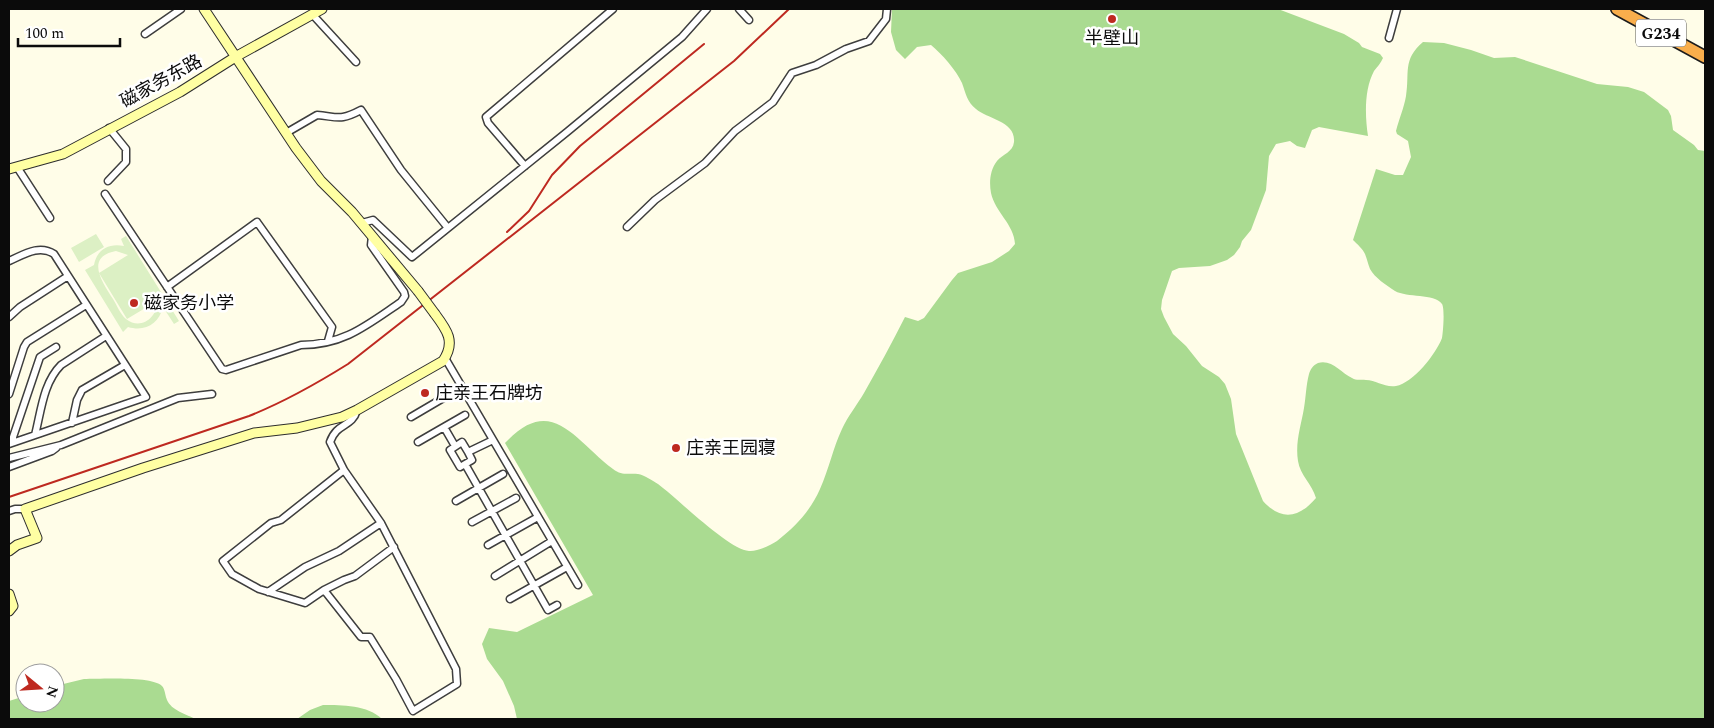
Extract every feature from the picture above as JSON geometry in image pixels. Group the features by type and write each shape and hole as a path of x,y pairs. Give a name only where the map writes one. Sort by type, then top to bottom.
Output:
{"highway":[{"name":"G234","path":"1617,9 1705,57"}],"street":[{"path":"145,34 181,9"},
{"path":"9,511 25,509 143,468 254,433 297,428 342,417 445,358 449,347 448,332 436,314 362,223 321,181 286,133 204,9"},
{"name":"磁家务东路","path":"13,168 63,154 180,92 236,56 322,9"},
{"path":"525,166 488,123 486,117 613,9"},
{"path":"362,223 373,220 412,257 682,37 707,9"},
{"path":"739,9 749,20"},
{"path":"627,227 656,200 705,163 735,131 773,102 792,73 816,65 846,49 869,40 886,19 887,9"},
{"path":"1389,38 1397,9"},
{"path":"312,14 356,62"},
{"path":"286,133 317,115 335,118 347,117 361,110 401,170 448,228"},
{"path":"108,181 126,162 126,149 109,128"},
{"path":"13,168 50,218"},
{"path":"105,194 222,369 226,370 301,345 312,345 350,336 401,302 405,296 404,292 371,245 372,236"},
{"path":"167,287 257,222 332,327 328,341"},
{"path":"9,262 35,251 45,250 54,254 146,397 10,444"},
{"path":"9,317 68,276"},
{"path":"9,394 27,342 86,305"},
{"path":"35,435 49,381 55,371 61,365 106,336"},
{"path":"10,444 40,357 56,347"},
{"path":"445,358 578,585"},
{"path":"72,423 77,400 82,390 125,365"},
{"path":"411,417 462,387"},
{"path":"9,458 61,445 178,398 212,394"},
{"path":"324,590 361,637 370,637 396,679 412,711 457,684 456,669 394,547 381,523 344,470 330,442 334,432 355,418 357,410"},
{"path":"418,442 465,415"},
{"path":"444,427 455,446"},
{"path":"468,452 493,440"},
{"path":"462,442 472,460 460,467 450,450 455,446 462,442"},
{"path":"9,467 52,452 61,445"},
{"path":"465,464 548,610 557,605"},
{"path":"344,470 282,520 271,523 224,561 232,574 259,589 305,603 324,590 356,576 394,547"},
{"path":"456,501 504,474"},
{"path":"472,522 516,498"},
{"path":"9,551 17,545 37,538 25,509"},
{"path":"488,545 538,517"},
{"path":"268,592 305,567 339,551 381,523"},
{"path":"495,576 552,541"},
{"path":"510,599 567,567"},
{"path":"9,594 11,609"}],"green space":[{"path":"892,9 1278,9 1344,34 1362,47 1380,54 1383,58 1374,71 1368,86 1366,120 1368,136 1319,127 1312,130 1305,148 1297,146 1290,141 1276,144 1269,156 1266,190 1251,230 1242,241 1240,247 1227,260 1210,266 1179,268 1172,271 1162,300 1161,309 1173,334 1186,346 1202,366 1219,377 1225,384 1231,399 1236,434 1263,501 1277,512 1291,515 1304,509 1316,498 1301,471 1297,454 1307,382 1309,372 1313,366 1323,362 1328,363 1354,379 1370,380 1388,386 1396,386 1403,384 1423,367 1435,352 1442,338 1444,316 1442,304 1433,298 1400,293 1384,284 1372,272 1364,252 1353,240 1376,169 1395,175 1403,175 1411,157 1408,141 1397,134 1396,131 1406,96 1409,61 1416,49 1423,42 1444,43 1494,58 1515,57 1597,84 1628,87 1644,92 1668,110 1673,130 1698,150 1705,151 1705,719 517,719 514,706 503,681 487,659 482,644 489,628 517,632 593,595 505,443 522,429 536,422 550,422 562,426 616,471 638,474 658,484 729,542 749,551 764,548 777,541 790,530 812,504 823,481 842,429 864,393 905,317 918,321 924,318 958,273 992,262 1009,251 1015,244 1008,224 993,200 990,185 993,168 997,161 1012,148 1014,142 1010,129 1000,121 973,106 956,73 931,45 917,47 905,59 896,50 891,32"},
{"path":"96,234 104,247 79,262 71,248"},
{"path":"126,236 179,321 174,324 163,307 155,322 140,328 128,327 123,332 85,270 94,265 98,255 105,248 113,245 124,246 121,239","holes":["116,251 128,255 99,273 98,265 106,254","100,274 127,319 157,301 157,307 152,317 143,323 137,324 132,322 126,319 120,312"]},
{"path":"84,679 137,679 156,683 163,687 167,700 172,707 196,719 9,719 9,701 15,699 15,713 65,713 65,684"},
{"path":"323,705 362,708 382,719 297,719 310,710"}],"railway":[{"path":"9,497 249,416 300,392 348,364 734,61 789,9"},
{"path":"507,232 529,211 552,175 580,146 704,44"}],"place":[{"name":"半壁山","path":"1112,19"},
{"name":"磁家务小学","path":"134,303"},
{"name":"庄亲王石牌坊","path":"425,393"},
{"name":"庄亲王园寝","path":"676,448"}]}
